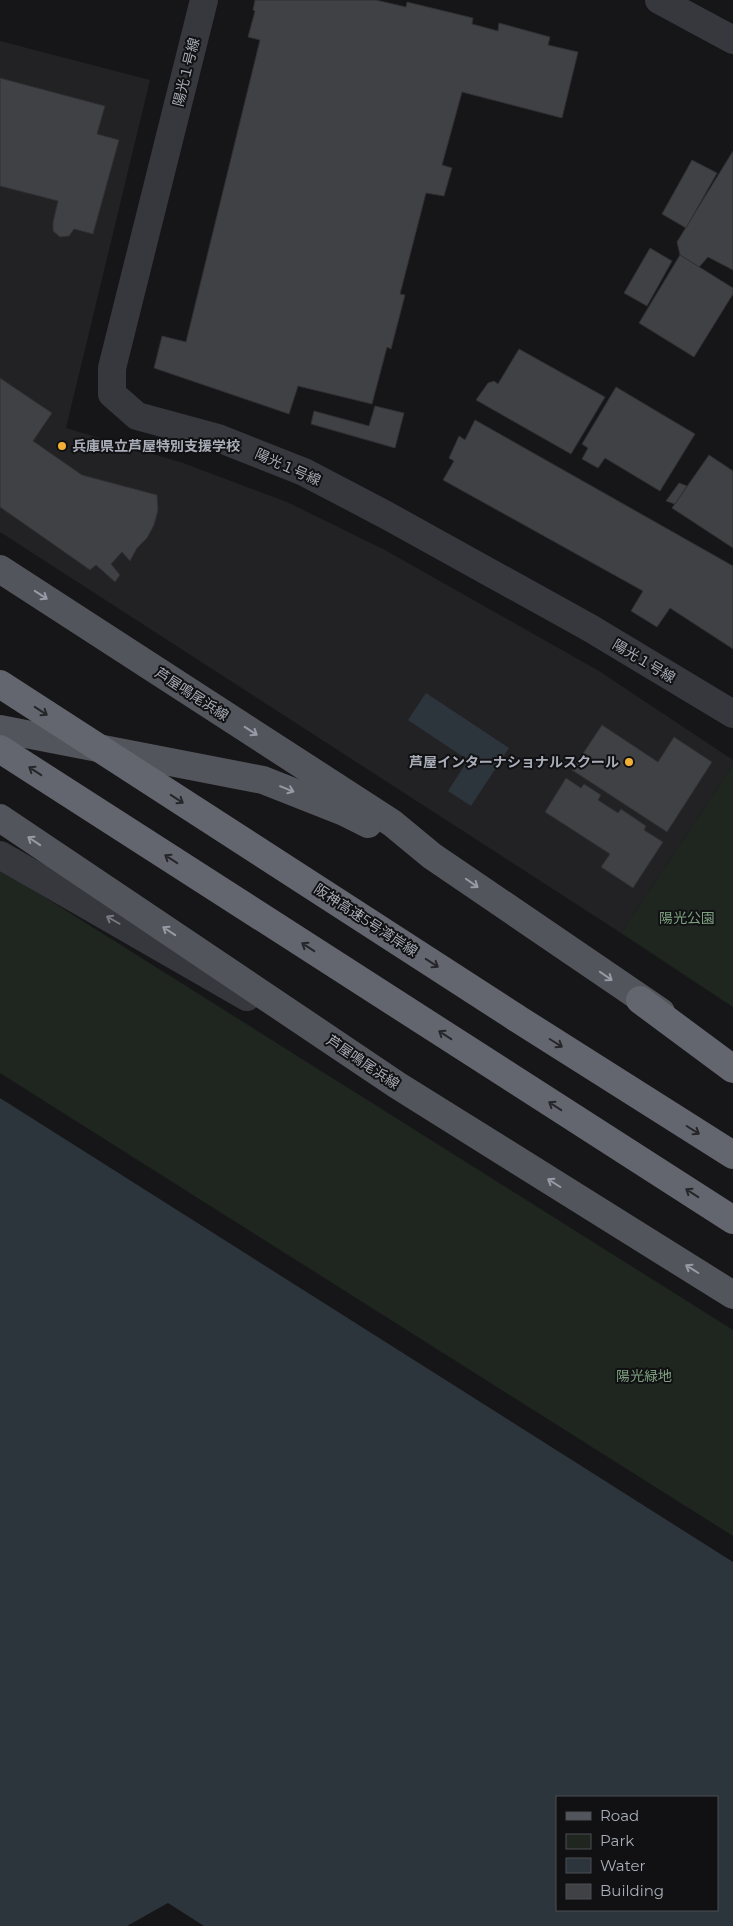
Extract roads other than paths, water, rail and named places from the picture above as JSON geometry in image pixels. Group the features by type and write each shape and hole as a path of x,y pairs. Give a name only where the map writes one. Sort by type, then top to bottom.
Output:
{"highway":[{"name":"阪神高速5号湾岸線","path":"0,684 733,1155"},
{"path":"0,749 733,1220"},
{"path":"640,1000 733,1069"}],"main road":[{"name":"芦屋鳴尾浜線","path":"0,569 392,823 432,856 640,1000 733,1058"},
{"name":"芦屋鳴尾浜線","path":"0,729 263,780 344,812 432,856"},
{"name":"芦屋鳴尾浜線","path":"0,818 397,1084 733,1295"}],"street":[{"name":"陽光１号線","path":"204,0 112,368 112,394 137,416 218,438 304,472 581,623 733,714"},
{"path":"658,0 733,40"},
{"path":"0,855 397,1084"}],"water":[{"path":"426,693 509,748 471,806 448,791 468,760 408,720"},
{"path":"0,1098 733,1562 733,1926 204,1926 168,1903 127,1926 0,1926"}],"place":[{"name":"兵庫県立芦屋特別支援学校","path":"62,446"},
{"name":"芦屋インターナショナルスクール","path":"629,762"}],"park label":[{"name":"陽光公園","path":"687,918"},
{"name":"陽光緑地","path":"644,1376"}]}
